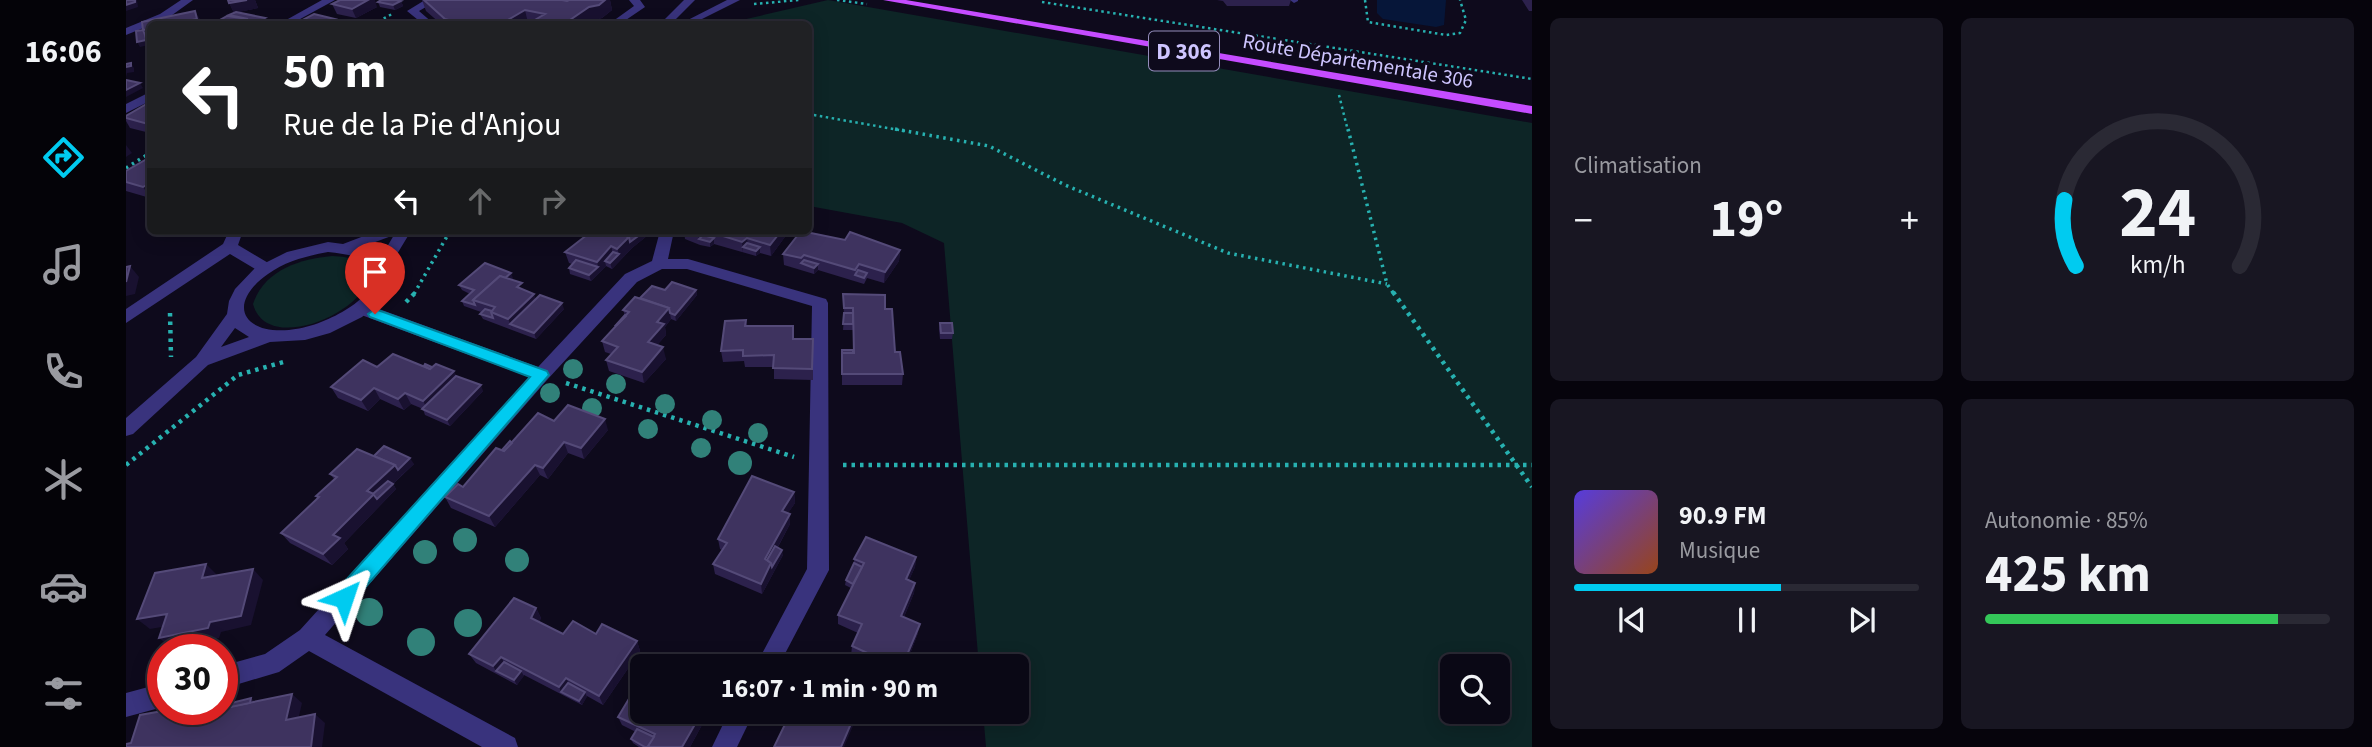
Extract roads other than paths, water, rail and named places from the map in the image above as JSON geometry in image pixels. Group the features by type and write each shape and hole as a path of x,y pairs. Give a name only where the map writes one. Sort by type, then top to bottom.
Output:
{"main road":[{"name":"Route Départementale 306","path":"888,0 1532,110"},
{"name":"Route Départementale 306","path":"951,0 1532,98"}],"street":[{"path":"152,21 188,0"},
{"path":"290,21 330,0"},
{"path":"425,21 412,11 433,0"},
{"path":"619,21 640,7 634,0"},
{"path":"668,21 690,0"},
{"path":"691,21 735,0"},
{"path":"126,32 147,23"},
{"path":"126,109 147,98"},
{"path":"126,317 230,247 234,235"},
{"path":"126,429 202,361 235,316 238,296 265,268 306,251 348,247 380,235"},
{"path":"382,267 402,235"},
{"path":"659,264 666,235"},
{"path":"230,247 265,268"},
{"path":"202,361 266,337 306,334 337,324 362,309 376,295 383,280 382,267 376,257 364,250 348,247"},
{"path":"238,673 271,664 308,638 541,375 631,278 659,264 688,264 820,303 818,570 773,654"},
{"path":"362,309 541,375"},
{"path":"235,316 246,329 266,337"},
{"path":"308,638 506,747"},
{"path":"126,705 147,699"},
{"path":"723,747 735,724"}],"water":[{"path":"1377,0 1446,0 1444,25 1436,27 1383,19 1377,13"}]}
